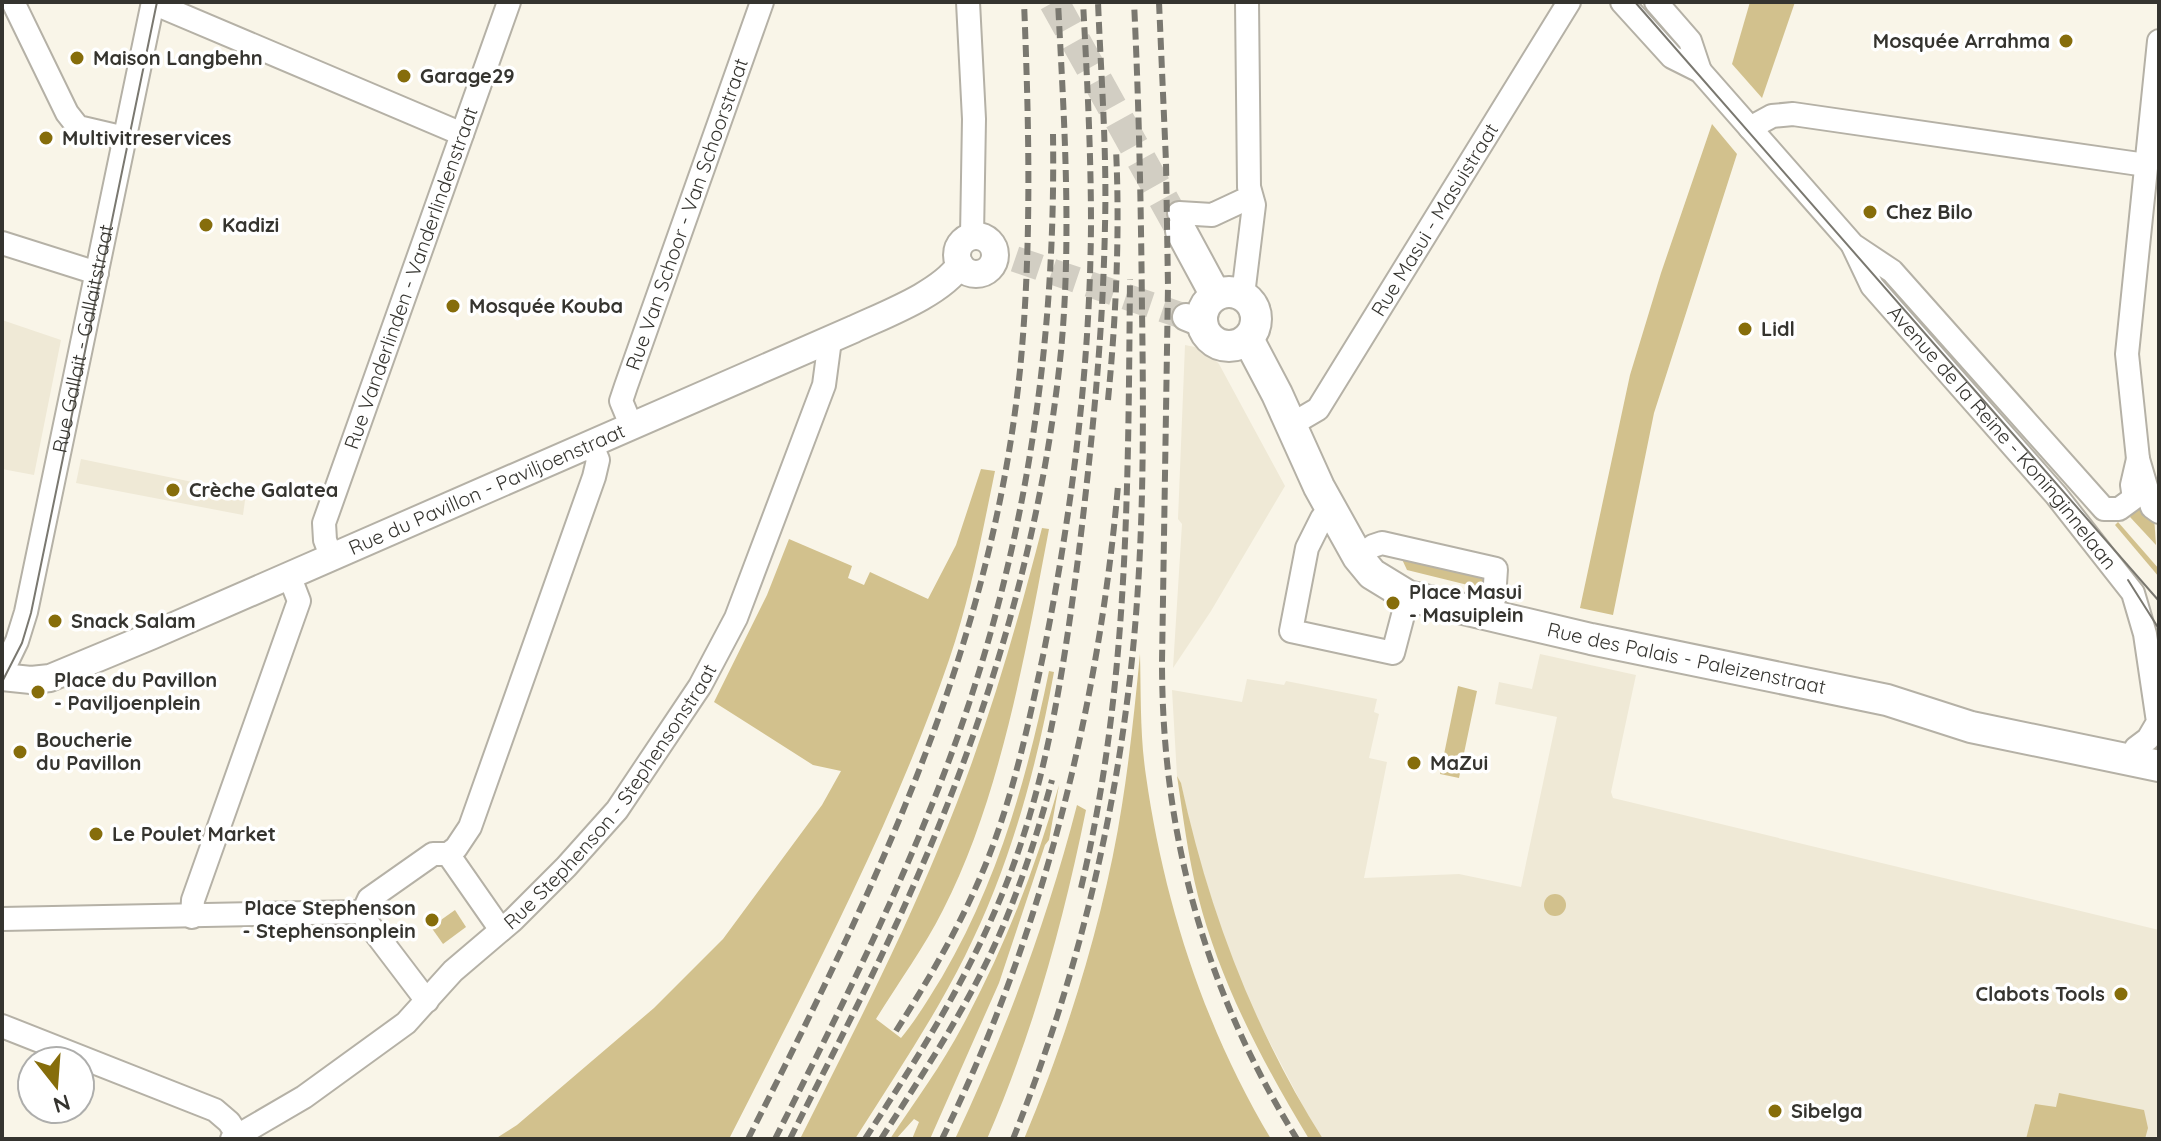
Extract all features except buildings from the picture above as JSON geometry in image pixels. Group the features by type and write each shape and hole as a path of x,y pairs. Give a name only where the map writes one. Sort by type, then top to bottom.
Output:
{"main road":[{"path":"1180,222 1229,293 1249,300 1256,315 1253,332 1238,343 1216,344 1193,320 1207,302 1229,293"},
{"name":"Rue des Palais - Paleizenstraat","path":"1238,343 1277,394 1277,420 1322,518 1345,549 1358,557"},
{"name":"Rue des Palais - Paleizenstraat","path":"1277,420 1358,557 1372,574 1408,596 1487,616 1887,700 1971,727 2151,755"}],"street":[{"path":"13,2 67,113 78,127 125,138"},
{"name":"Rue Vanderlinden - Vanderlindenstraat","path":"331,556 325,540 324,523 509,2"},
{"name":"Rue Van Schoor - Van Schoorstraat","path":"631,425 621,401 762,2"},
{"path":"968,2 974,119 972,236"},
{"path":"1229,293 1254,205 1246,194 1247,2"},
{"name":"Rue Masui - Masuistraat","path":"1277,420 1318,409 1569,2"},
{"name":"Avenue de la Reine - Koninginnelaan","path":"1622,2 1672,57 1700,71 1853,245 1892,271 2104,509 2119,509 2147,501"},
{"name":"Avenue de la Reine - Koninginnelaan","path":"1656,2 1690,41 1700,71"},
{"path":"153,3 462,134"},
{"name":"Rue Gallait - Gallaitstraat","path":"2,675 10,637 29,602 153,3"},
{"path":"2147,501 2132,485 2138,459 2127,354 2159,41"},
{"path":"1750,128 1772,116 1793,114 2146,165"},
{"path":"1180,222 1212,215 1246,194"},
{"path":"972,236 986,239 1005,258 980,274 965,271 957,257 964,240 972,236"},
{"path":"2,243 97,273"},
{"name":"Avenue de la Reine - Koninginnelaan","path":"1853,245 1872,286 2056,495 2133,593 2145,634 2158,722 2148,739 2151,755"},
{"name":"Rue du Pavillon - Paviljoenstraat","path":"2,675 31,680 50,678 830,340 900,308 950,278 960,265"},
{"name":"Rue Stephenson - Stephensonstraat","path":"235,1137 304,1097 406,1023 453,971 566,867 617,810 700,686 736,618 824,385 830,340"},
{"path":"427,1001 367,922 363,912 369,899 433,854 448,854 456,848 470,827 594,477 598,460 591,443"},
{"path":"1322,518 1307,548 1291,631 1393,653 1408,596"},
{"path":"1358,557 1382,543 1496,569 1494,599 1487,616"},
{"path":"192,917 193,900 299,601 289,575"},
{"path":"448,854 501,930"},
{"path":"2,919 363,912"},
{"path":"2,1026 215,1110 229,1122 235,1137"}],"shaded area":[{"path":"1750,2 1795,2 1762,98 1732,64"},
{"path":"1712,124 1737,154 1654,413 1613,615 1580,608 1630,375"},
{"path":"2,320 61,340 34,475 2,469"},
{"path":"1185,345 1205,349 1219,364 1285,486 1211,611 1173,668 1182,524 1178,519"},
{"name":"Crèche Galatea","path":"81,459 246,493 243,515 76,483"},
{"path":"981,469 995,471 980,542 956,637 926,722 902,783 847,903 729,1139 495,1139 517,1125 654,1008 723,939 822,805 841,771 813,765 714,702 767,595 789,539 852,566 848,578 864,585 870,572 928,599 956,545"},
{"path":"2142,503 2154,516 2156,545 2130,517"},
{"path":"2118,522 2159,569 2159,577 2115,525"},
{"path":"1042,528 1049,529 1020,674 996,773 980,821 963,867 936,924 876,1019 901,1038 962,941 995,866 1020,790 1049,671 1054,672 1030,781 995,887 965,956 940,1003 855,1139 800,1139 890,958 955,808 996,689"},
{"path":"1400,555 1486,576 1484,589 1407,570"},
{"path":"1140,654 1146,776 1176,918 1190,964 1226,1054 1271,1139 1024,1139 1069,1018 1106,889 1125,786"},
{"path":"1540,654 1636,675 1611,792 1613,798 2159,930 2159,1124 2156,1139 1323,1139 1256,1016 1220,926 1177,776 1172,690 1242,702 1247,679 1284,685 1286,681 1377,699 1374,712 1379,714 1369,758 1387,762 1364,878 1459,874 1521,887 1557,717 1495,704 1499,682 1532,689"},
{"path":"1458,686 1477,691 1463,758 1464,767 1459,778 1440,774"},
{"path":"1177,776 1205,876 1236,967 1276,1055 1323,1139 1309,1139 1259,1051 1218,960 1194,881"},
{"path":"1059,785 1049,840 999,983 930,1139 912,1139 919,1122 914,1119 896,1139 890,1139 946,1054 992,967 1029,877"},
{"path":"1077,805 1086,810 1077,852 1057,936 1019,1059 987,1139 955,1139 1024,975"},
{"path":"1551,894 1559,894 1566,905 1559,916 1551,916 1544,909 1544,901"},
{"path":"455,910 466,927 443,944 431,927"},
{"path":"2059,1093 2144,1110 2148,1128 2145,1139 2026,1139 2035,1104 2056,1107"}],"tunnel":[{"path":"1054,2 1181,231"},
{"path":"1015,259 1186,317"}],"tram line":[{"path":"2,682 22,643 31,613 157,2"},
{"path":"1635,2 2159,601"},
{"path":"2128,580 2159,629"}],"railway":[{"path":"748,1139 840,954 882,861 954,671 983,574 1005,474 1024,324 1028,186 1024,2"},
{"path":"790,1139 889,941 945,811 991,683 1027,552 1053,418 1064,307 1066,176 1058,2"},
{"path":"896,1031 957,927 997,835 1026,731 1054,598 1078,439 1090,279 1090,169 1083,2"},
{"path":"865,1139 946,1008 982,940 1012,869 1046,752 1079,551 1102,307 1105,169 1098,2"},
{"path":"1013,1139 1052,1033 1084,924 1109,814 1133,653 1140,555 1143,408 1134,2"},
{"path":"1159,2 1168,287 1162,662 1170,789 1180,850 1214,969 1237,1026 1297,1139"},
{"path":"775,1139 894,895 936,795 980,670 1001,595 1032,444 1042,367 1053,212 1053,134"},
{"path":"1108,400 1116,275 1116,149"},
{"path":"1081,888 1097,813 1117,661 1126,509 1130,279"},
{"path":"942,1139 1009,983 1060,821 1096,655 1118,486"},
{"path":"881,1139 945,1038 988,958 1023,875 1052,780"}],"place":[{"name":"Mosquée Arrahma","path":"2066,41"},
{"name":"Maison Langbehn","path":"77,58"},
{"name":"Garage29","path":"404,76"},
{"name":"Multivitreservices","path":"46,138"},
{"name":"Chez Bilo","path":"1870,212"},
{"name":"Kadizi","path":"206,225"},
{"name":"Mosquée Kouba","path":"453,306"},
{"name":"Lidl","path":"1745,329"},
{"name":"Crèche Galatea","path":"173,490"},
{"name":"Place Masui - Masuiplein","path":"1393,603"},
{"name":"Snack Salam","path":"55,621"},
{"name":"Place du Pavillon - Paviljoenplein","path":"38,692"},
{"name":"Boucherie du Pavillon","path":"20,752"},
{"name":"MaZui","path":"1414,763"},
{"name":"Le Poulet Market","path":"96,834"},
{"name":"Place Stephenson - Stephensonplein","path":"432,920"},
{"name":"Clabots Tools","path":"2121,994"},
{"name":"Sibelga","path":"1775,1111"}]}
